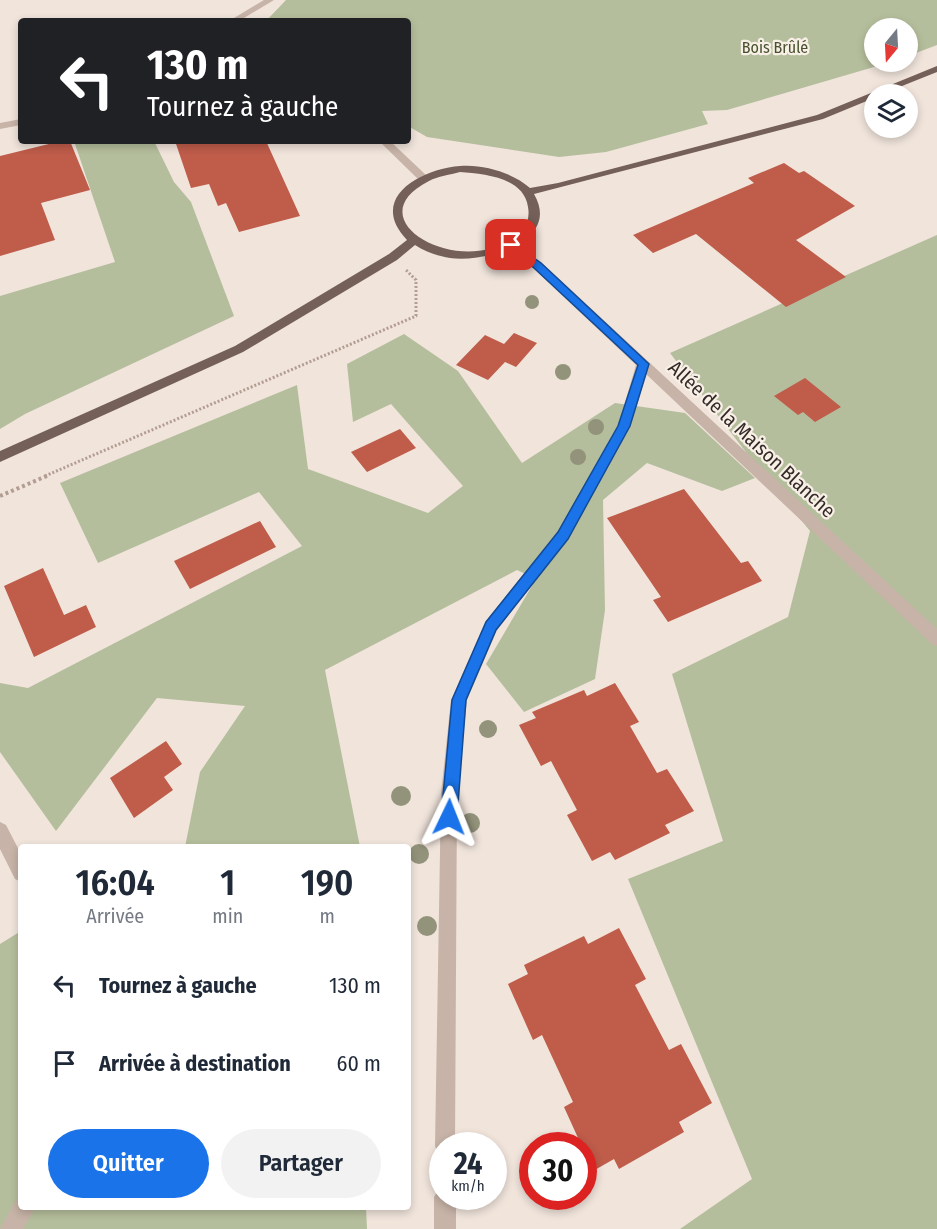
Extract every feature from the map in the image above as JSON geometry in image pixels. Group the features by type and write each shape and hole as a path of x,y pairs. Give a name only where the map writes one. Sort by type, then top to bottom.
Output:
{"main road":[{"path":"901,84 937,69"},
{"path":"527,192 559,186 820,117 864,99"},
{"path":"480,170 499,174 516,182 527,192 535,206 534,220 526,234 511,245 493,252 471,255 450,254 430,249 413,241 401,229 396,215 398,201 408,188 423,178 441,172 480,170"},
{"path":"0,457 239,349 393,257 413,241"}],"street":[{"path":"238,18 269,1"},
{"path":"256,18 269,1"},
{"path":"0,126 18,123"},
{"path":"387,144 423,178"},
{"name":"Allée de la Maison Blanche","path":"511,245 537,265 937,639"},
{"path":"445,1132 449,794 459,700 491,626 563,535 624,426 644,364"},
{"path":"0,831 18,867"},
{"path":"11,1229 23,1210"},
{"path":"445,1210 445,1229"}],"path":[{"path":"0,496 416,316 416,280 393,257"}],"green space":[{"name":"Bois Brûlé","path":"286,0 937,0 937,45 918,52 918,18 864,18 864,70 727,110 702,111 708,124 606,152 559,157 427,137 411,128 411,18 269,18"},
{"path":"75,144 155,144 174,182 191,202 234,316 25,414 0,429 0,296 115,262"},
{"path":"937,235 937,1229 680,1229 752,1179 628,879 723,841 672,674 788,617 810,531 755,464 670,353"},
{"path":"404,334 458,371 522,463 615,403 685,413 755,478 722,491 647,463 603,500 605,610 595,679 524,712 486,664 536,579 517,570 325,670 359,844 186,844 200,772 245,706 157,698 56,831 0,752 0,683 28,688 302,546 259,492 98,563 60,483 297,385 308,469 428,513 463,486 391,404 353,422 347,364"},
{"path":"18,933 18,1210 366,1210 367,1229 0,1229 0,944"}],"building":[{"path":"49,144 71,144 90,190 41,203 55,240 0,256 0,156"},
{"path":"176,144 267,144 300,216 239,232 226,203 218,206 209,184 191,188"},
{"path":"784,163 799,173 804,171 855,206 796,240 846,277 786,307 696,234 653,253 633,235 754,183 748,178"},
{"path":"514,333 537,343 516,367 505,362 488,380 456,365 485,335 504,344"},
{"path":"805,378 841,407 815,422 803,412 798,415 774,396"},
{"path":"400,429 416,448 367,472 351,452"},
{"path":"684,489 741,563 748,561 762,581 668,622 653,600 661,597 607,518"},
{"path":"260,521 276,547 190,589 174,561"},
{"path":"43,568 64,615 86,605 96,627 34,657 4,586"},
{"path":"615,683 639,722 630,726 657,773 667,769 694,811 665,825 670,833 615,860 610,852 592,861 567,815 577,810 551,761 541,766 519,725 536,718 532,712 584,690 587,696"},
{"path":"166,741 182,764 164,777 173,790 134,818 110,778"},
{"path":"619,928 646,979 635,985 669,1050 681,1044 712,1103 679,1122 684,1132 619,1169 614,1159 597,1169 597,1132 575,1132 564,1107 573,1102 542,1035 533,1040 508,984 528,974 524,965 584,936 588,944"}],"route":[{"path":"449,817 449,794 459,700 491,626 563,535 624,426 644,364 537,265 511,245"}]}
